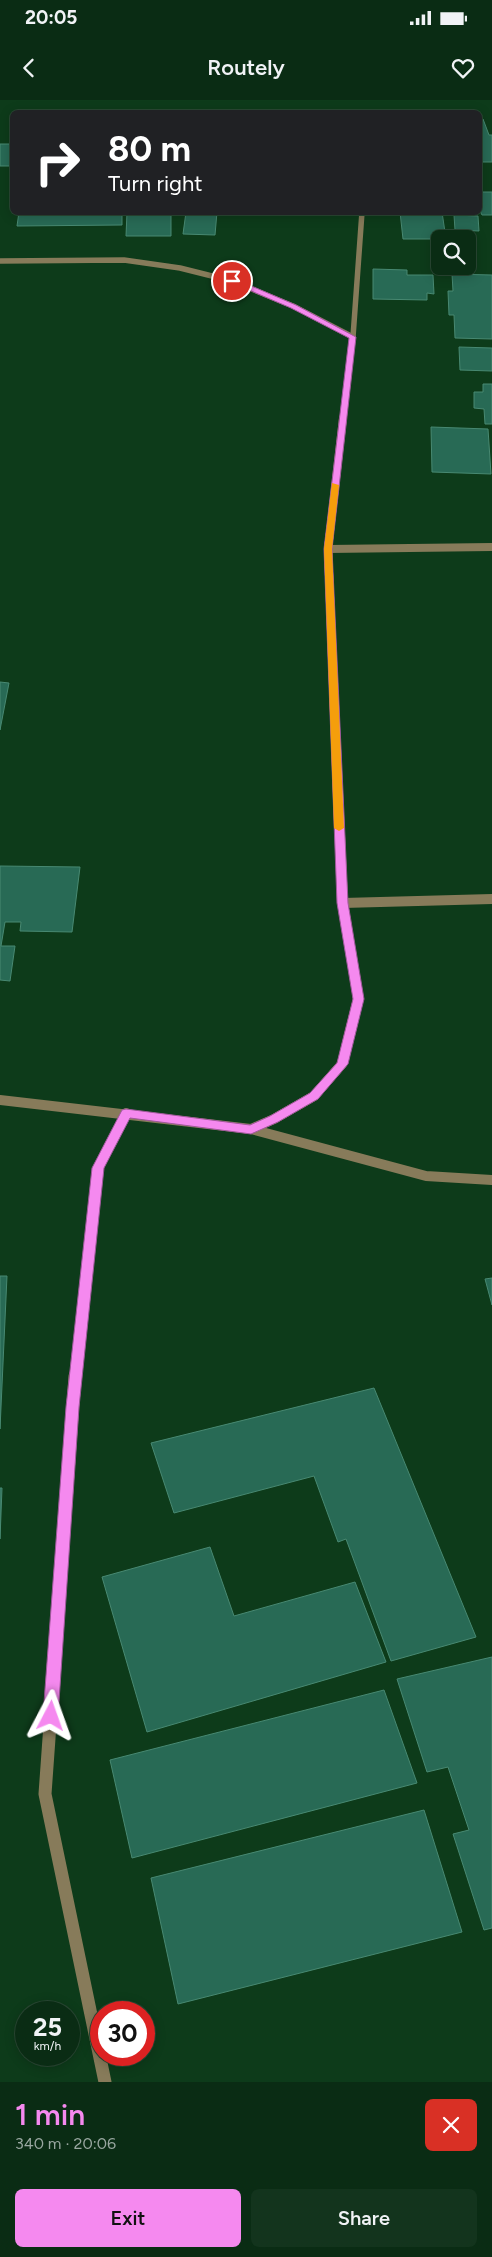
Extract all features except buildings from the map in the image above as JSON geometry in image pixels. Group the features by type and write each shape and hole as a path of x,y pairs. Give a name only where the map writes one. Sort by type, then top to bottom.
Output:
{"street":[{"path":"251,1129 274,1119 314,1096 342,1064 358,999 342,903 328,549 352,337 362,215"},
{"path":"0,261 124,260 180,268 232,281 293,306 352,337"},
{"path":"328,549 492,547"},
{"path":"342,903 492,899"},
{"path":"0,1100 126,1113 251,1129 426,1176 492,1180"},
{"path":"105,2082 46,1794 72,1407 98,1168 126,1113"}],"slow traffic":[{"path":"335,485 328,549 339,828"}],"route":[{"path":"51,1716 72,1407 98,1168 126,1113 251,1129 274,1119 314,1096 342,1064 358,999 342,903 328,549 352,337 293,306 232,281"}]}
